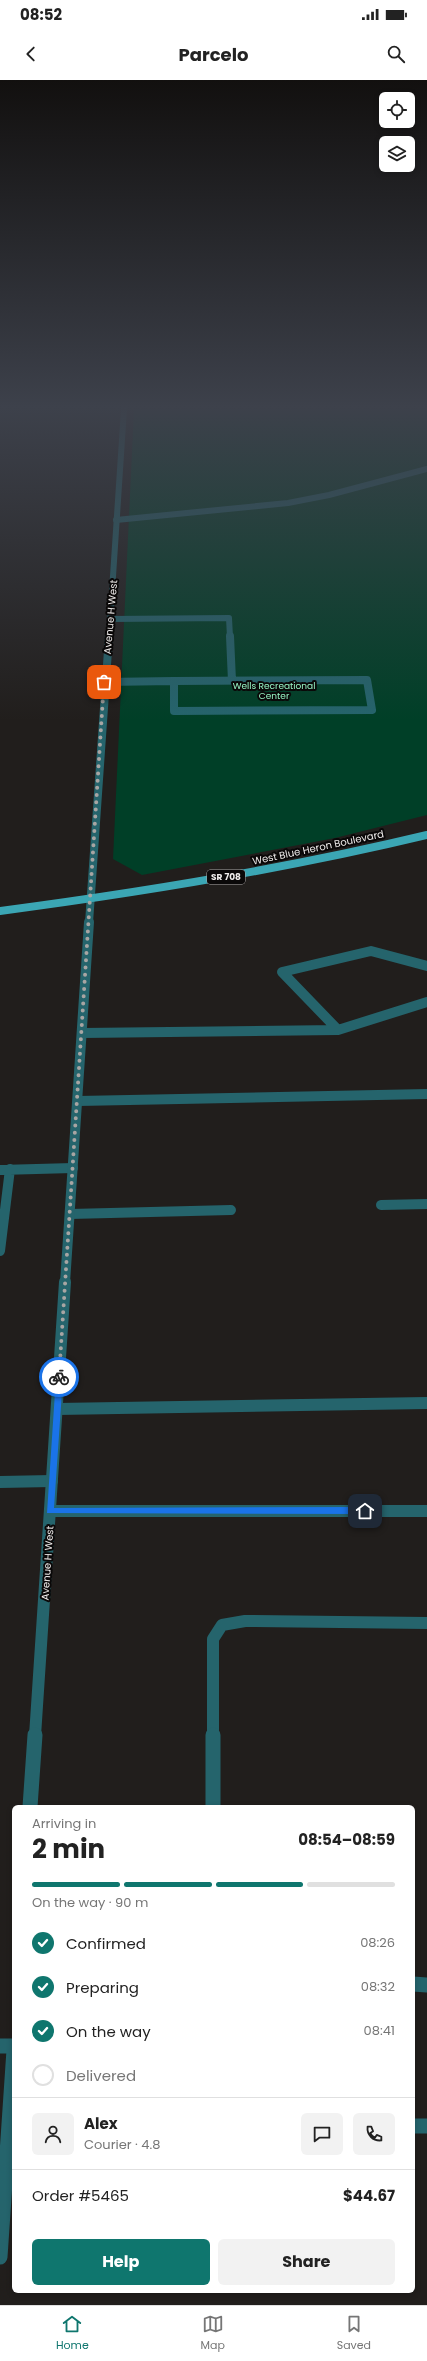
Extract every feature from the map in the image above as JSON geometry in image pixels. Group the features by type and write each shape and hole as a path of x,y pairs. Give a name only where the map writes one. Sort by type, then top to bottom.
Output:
{"main road":[{"name":"West Blue Heron Boulevard","path":"0,911 91,900 202,882 309,862 427,834"}],"street":[{"name":"Avenue H West","path":"30,1805 78,1102 104,682 110,619 117,513"},
{"path":"116,520 189,513"},
{"path":"110,619 229,618 232,681"},
{"path":"104,682 174,681 367,680 372,710 174,712 174,681"},
{"path":"338,1030 282,972 371,952 427,966"},
{"path":"82,1033 338,1030 427,1002"},
{"path":"78,1102 427,1094"},
{"path":"0,1251 5,1170 73,1168"},
{"path":"381,1205 427,1204"},
{"path":"70,1214 231,1210"},
{"path":"57,1408 427,1403"},
{"path":"0,1482 52,1481"},
{"path":"50,1511 427,1510"},
{"path":"213,1805 213,1639 222,1625 245,1621 427,1623"},
{"path":"415,1984 427,1985"},
{"path":"0,2046 12,2046"},
{"path":"0,2257 12,2080"},
{"path":"415,2126 427,2126"}],"green space":[{"name":"Wells Recreational Center","path":"129,513 427,513 427,815 335,838 142,875 113,859"}],"way so far":[{"path":"59,1377 104,682"}],"route":[{"path":"59,1377 50,1511 365,1511"}]}
